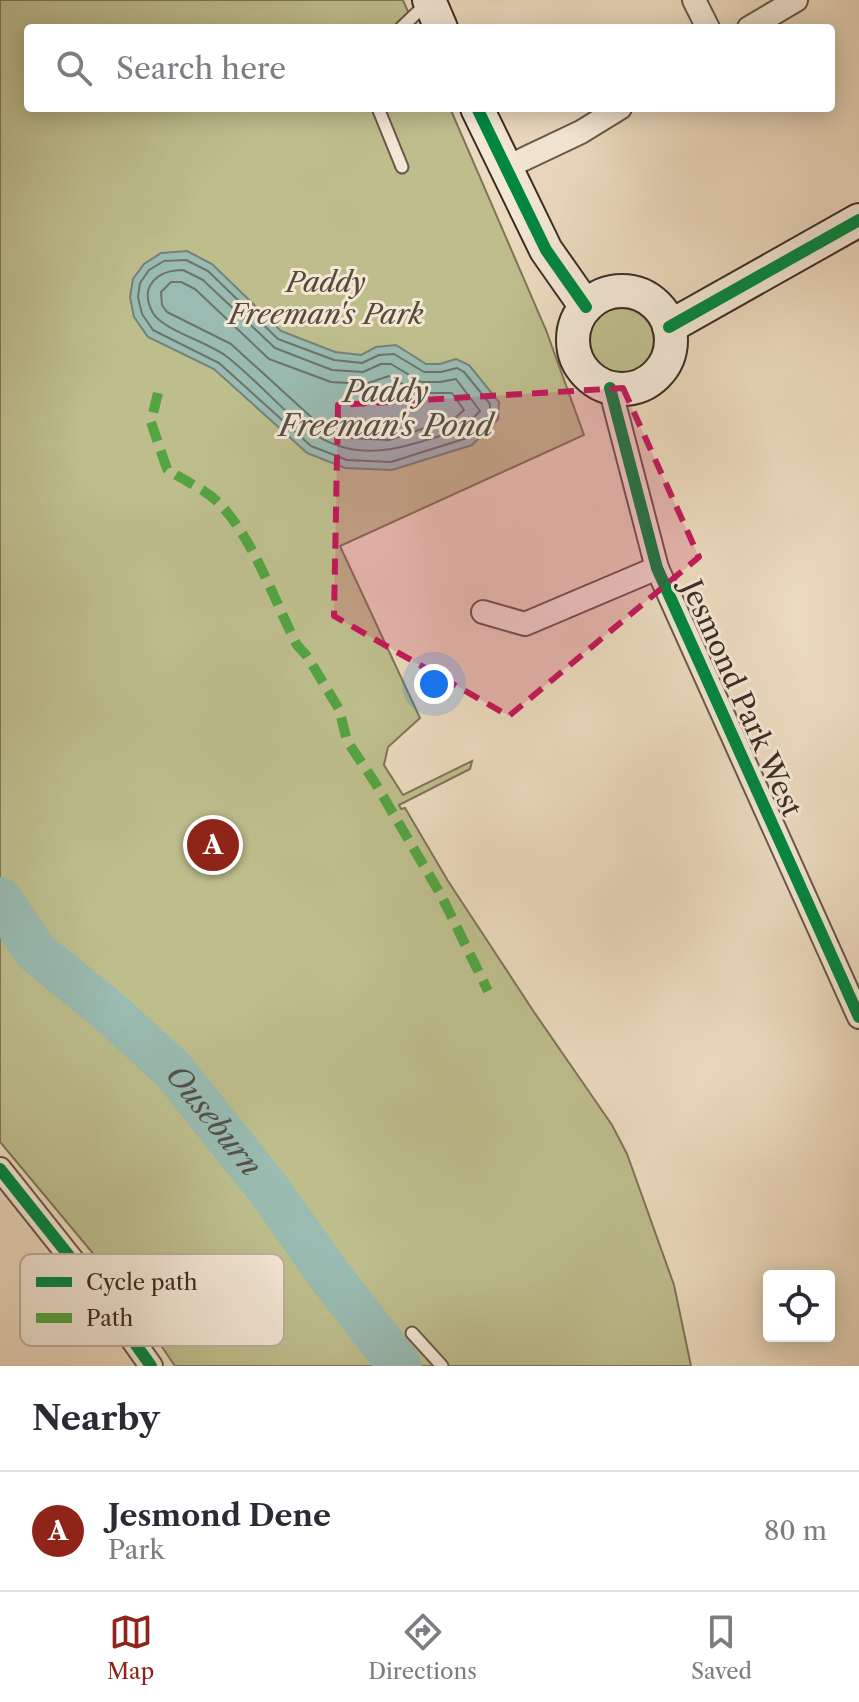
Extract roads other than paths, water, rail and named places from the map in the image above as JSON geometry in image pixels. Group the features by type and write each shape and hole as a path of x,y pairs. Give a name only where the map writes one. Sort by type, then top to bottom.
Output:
{"street":[{"path":"429,0 439,24"},
{"path":"694,0 706,24"},
{"path":"756,24 796,0"},
{"path":"479,112 546,250 586,307"},
{"path":"505,168 581,132 614,112"},
{"path":"669,327 859,220"},
{"path":"626,291 641,295 653,303 663,314 671,341 662,369 638,386 624,389 610,388 594,380 582,369 575,354 573,337 577,321 586,307 611,292 626,291"},
{"name":"Jesmond Park West","path":"610,388 657,568 859,1017"},
{"path":"483,612 525,624 657,568"},
{"path":"0,1169 68,1254"},
{"path":"137,1346 151,1366"}],"lane":[{"path":"405,24 429,0"},
{"path":"380,112 402,167"},
{"path":"412,1333 442,1366"}],"water":[{"name":"Paddy Freeman's Pond","path":"187,251 212,264 281,331 335,352 361,355 376,347 396,345 426,364 456,359 469,365 499,402 498,419 472,445 392,470 345,468 307,453 214,369 148,337 134,317 130,297 133,279 144,264 161,253"}],"waterway":[{"name":"Ouseburn","path":"0,899 35,951 112,1014 173,1070 269,1190 329,1275 400,1366"}],"place":[{"name":"Jesmond Dene","path":"213,845"}],"park label":[{"name":"Paddy Freeman's Park","path":"326,298"}]}
